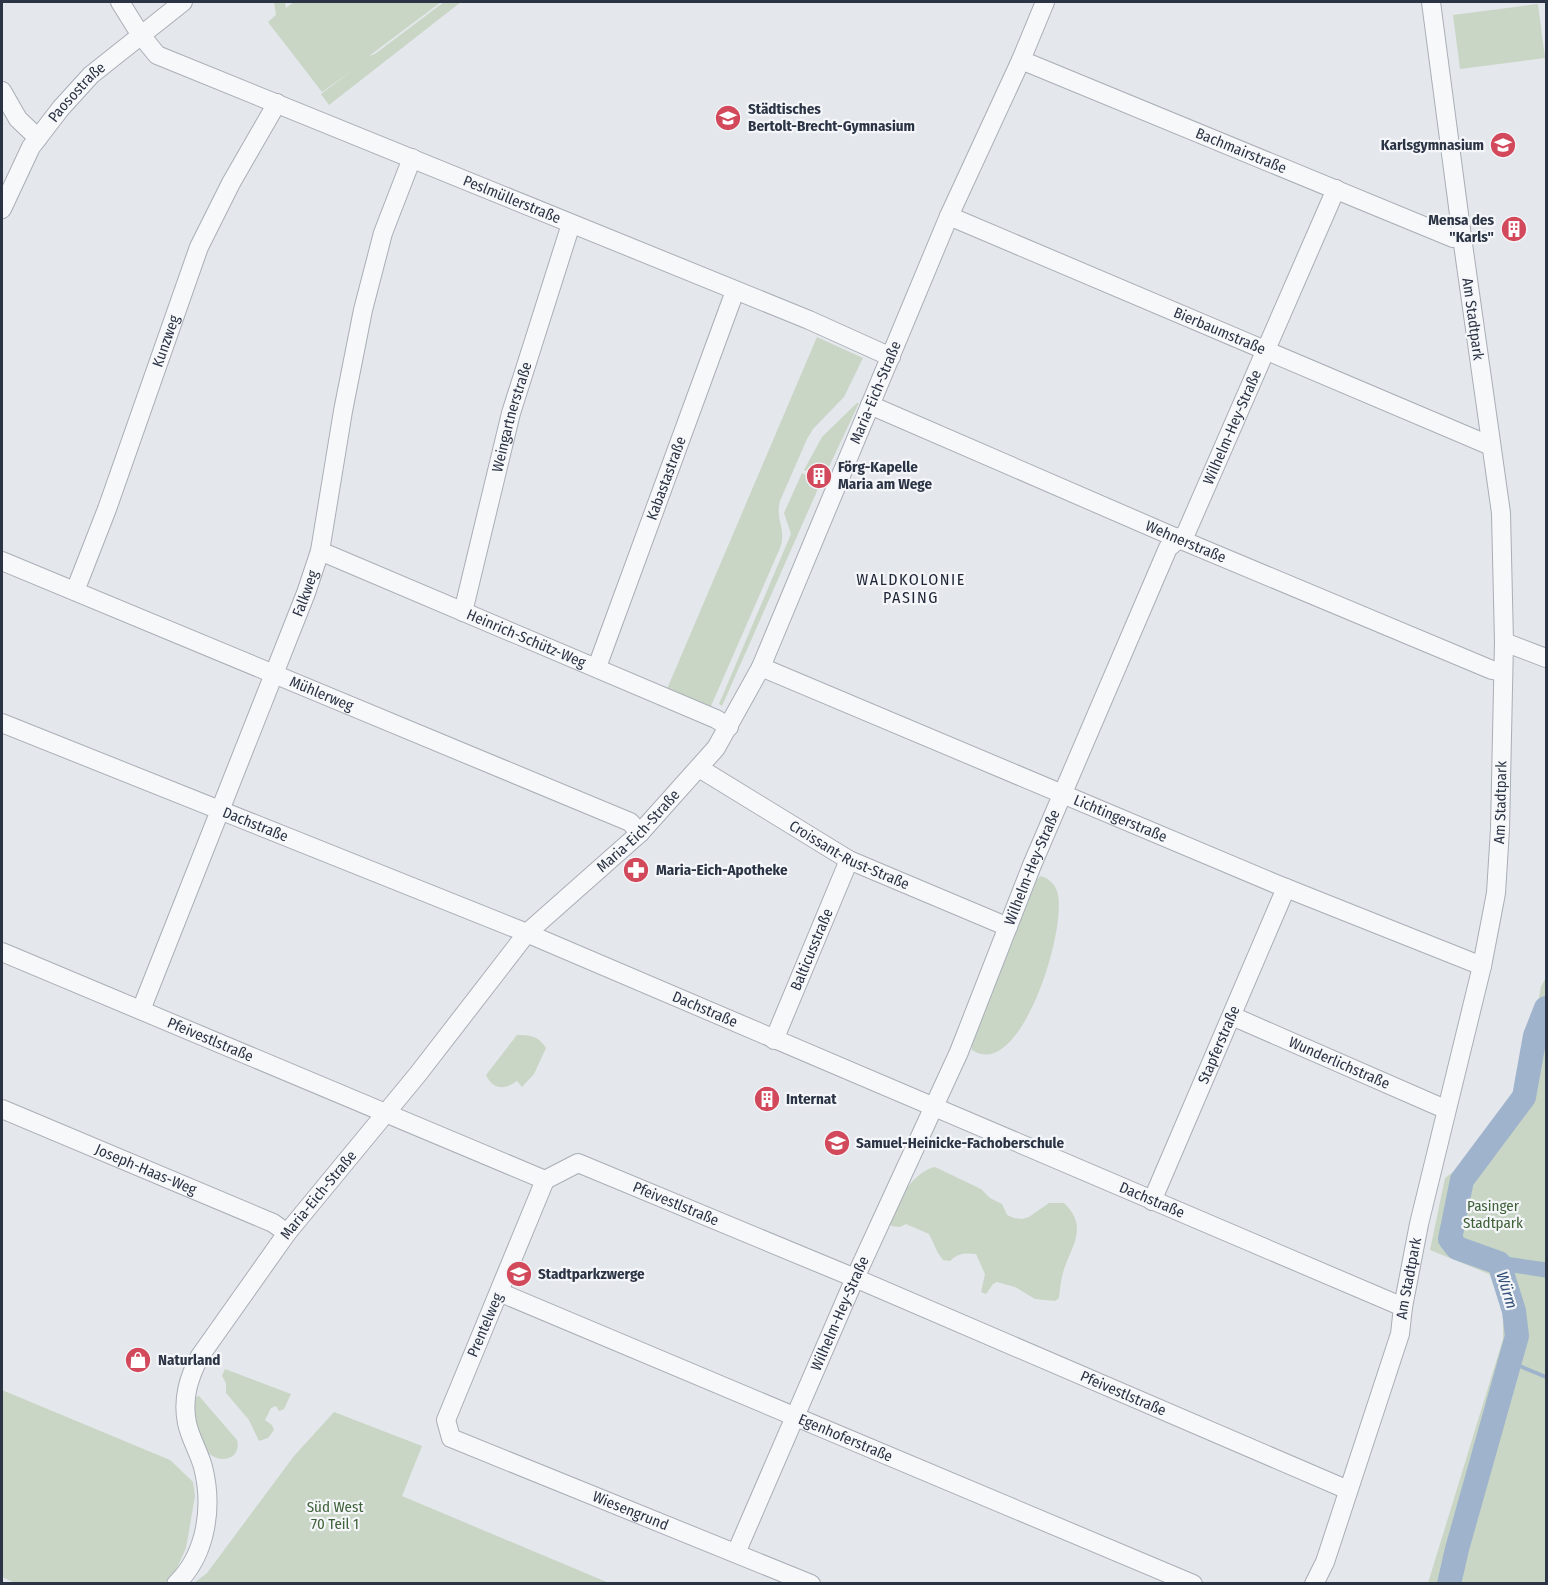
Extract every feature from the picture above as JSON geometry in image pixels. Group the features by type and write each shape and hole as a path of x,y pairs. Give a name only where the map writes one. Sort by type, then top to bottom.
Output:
{"street":[{"name":"Peslmüllerstraße","path":"120,2 140,34 157,55 809,320 891,357"},
{"name":"Paosostraße","path":"2,209 31,147 60,108 91,75 183,2"},
{"name":"Maria-Eich-Straße","path":"176,1584 194,1560 200,1547 207,1515 208,1498 202,1465 187,1423 186,1396 190,1375 200,1356 287,1233 387,1113 527,933 640,832 716,748 761,668 949,216 1021,60 1045,2"},
{"name":"Am Stadtpark","path":"1314,1584 1325,1562 1400,1334 1419,1224 1482,966 1496,893 1500,829 1504,642 1503,538 1431,2"},
{"name":"Bachmairstraße","path":"1021,60 1453,238 1461,237"},
{"path":"2,91 18,119 38,138"},
{"name":"Kunzweg","path":"75,591 107,509 199,247 231,183 277,103"},
{"name":"Falkweg","path":"141,1010 275,674 320,551 343,411 363,310 383,233 412,158"},
{"name":"Wilhelm-Hey-Straße","path":"736,1553 855,1278 959,1052 1032,865 1168,548 1186,533 1336,189"},
{"name":"Bierbaumstraße","path":"949,216 1491,446"},
{"name":"Weingartnerstraße","path":"463,612 511,413 572,224"},
{"name":"Kabastastraße","path":"597,667 735,291"},
{"name":"Wehnerstraße","path":"870,405 1179,539 1492,670 1503,672"},
{"name":"Heinrich-Schütz-Weg","path":"320,551 597,667 716,719 729,727"},
{"name":"Mühlerweg","path":"2,561 630,822 640,832"},
{"path":"1504,642 1546,658"},
{"name":"Lichtingerstraße","path":"761,668 1286,888 1482,966"},
{"name":"Dachstraße","path":"2,723 527,933 1403,1307"},
{"name":"Croissant-Rust-Straße","path":"699,768 849,860 1008,927"},
{"name":"Balticusstraße","path":"774,1040 849,860"},
{"name":"Stapferstraße","path":"1152,1201 1286,888"},
{"name":"Pfeivestlstraße","path":"2,952 546,1180 578,1163 855,1278 1348,1490"},
{"name":"Wunderlichstraße","path":"1232,1017 1438,1106 1446,1107"},
{"name":"Joseph-Haas-Weg","path":"2,1109 273,1223 287,1233"},
{"name":"Prentelweg","path":"451,1438 446,1420 546,1180"},
{"name":"Egenhoferstraße","path":"499,1292 1193,1584"},
{"name":"Wiesengrund","path":"451,1438 811,1584"}],"green space":[{"path":"274,2 285,2 286,8 294,2 441,2 369,56 375,54 444,2 461,2 329,105 321,94 353,70 322,92 268,22 276,15"},
{"path":"1538,4 1545,58 1460,69 1453,15"},
{"path":"817,337 863,358 844,397 813,429 807,439 780,501 782,542 780,548 711,706 708,706 667,689"},
{"path":"859,403 826,473 818,469 815,475 804,470 822,437"},
{"path":"802,473 821,482 722,706 719,704 791,534 784,513"},
{"path":"1041,876 1056,888 1059,909 1056,935 1037,996 1024,1023 1008,1044 990,1054 972,1050 972,1044 1037,879"},
{"name":"Pasinger Stadtpark","path":"1546,978 1546,1583 1428,1583 1503,1339 1503,1290 1489,1274 1430,1250 1445,1178 1517,1124 1541,986"},
{"path":"517,1035 534,1037 546,1048 534,1074 522,1087 517,1081 504,1087 496,1086 486,1075"},
{"path":"935,1167 981,1189 990,1198 1002,1204 1007,1215 1014,1218 1029,1217 1049,1203 1064,1203 1071,1211 1077,1227 1063,1273 1059,1298 1055,1301 1035,1299 1015,1287 997,1282 986,1294 981,1292 985,1274 976,1254 962,1254 950,1261 943,1260 929,1234 906,1224 900,1227 891,1226 894,1209 905,1190 920,1175"},
{"path":"225,1369 291,1394 284,1409 279,1411 276,1406 271,1408 265,1420 272,1425 274,1430 268,1438 259,1441 249,1420 226,1393 226,1383 222,1376"},
{"path":"2,1390 170,1460 193,1482 195,1496 186,1548 173,1577 162,1584 17,1584 2,1577"},
{"path":"199,1396 237,1440 238,1447 233,1456 217,1458 203,1446 194,1410 195,1397"},
{"name":"Süd West 70 Teil 1","path":"334,1412 422,1446 402,1496 609,1583 194,1583 207,1573 294,1456"}],"waterway":[{"name":"Würm","path":"1449,1584 1517,1336 1514,1311 1499,1263 1457,1248 1450,1239 1462,1180 1524,1097 1535,1036 1546,1008"},
{"path":"1499,1263 1546,1270"},
{"path":"1510,1362 1546,1377"}],"place":[{"name":"Städtisches Bertolt-Brecht-Gymnasium","path":"728,118"},
{"name":"Karlsgymnasium","path":"1503,145"},
{"name":"Mensa des \"Karls\"","path":"1514,229"},
{"name":"Förg-Kapelle Maria am Wege","path":"819,476"},
{"name":"Maria-Eich-Apotheke","path":"636,870"},
{"name":"Internat","path":"767,1099"},
{"name":"Samuel-Heinicke-Fachoberschule","path":"837,1143"},
{"name":"Stadtparkzwerge","path":"519,1274"},
{"name":"Naturland","path":"138,1360"}],"district":[{"name":"WALDKOLONIE PASING","path":"911,588"}]}
